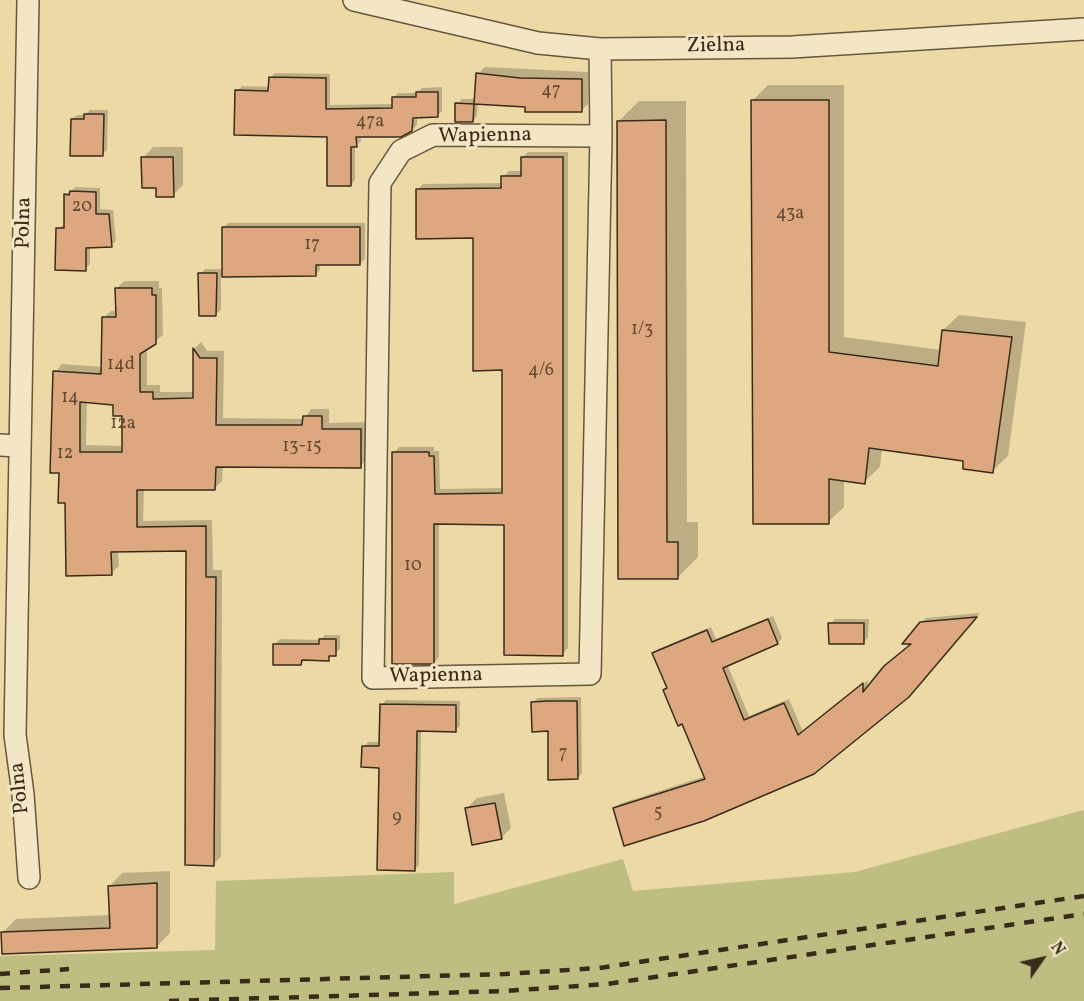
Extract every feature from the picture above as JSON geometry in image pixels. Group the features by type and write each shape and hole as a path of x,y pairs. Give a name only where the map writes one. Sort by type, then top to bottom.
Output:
{"street":[{"name":"Polna","path":"28,0 10,445 15,735 23,794 29,879"},
{"name":"Zielna","path":"354,0 538,43 600,49 792,47 1084,29"},
{"name":"Wapienna","path":"600,49 601,136 591,674 373,678 380,183 401,151 433,135 601,136"}],"shaded area":[{"path":"1084,810 1084,1001 0,1001 0,956 215,950 216,881 454,872 454,904 623,859 633,891 855,872"}],"building":[{"path":"476,73 520,78 582,79 582,112 525,112 525,107 474,104"},
{"path":"269,77 326,78 326,109 392,108 392,97 416,97 416,92 438,92 438,117 413,118 412,131 401,137 356,137 357,147 351,147 351,186 327,186 327,137 234,135 235,90 268,91"},
{"path":"751,100 829,100 829,352 938,366 942,330 1012,337 993,473 963,469 963,461 869,448 865,484 829,479 829,524 753,524"},
{"path":"455,103 474,104 473,122 455,122"},
{"path":"84,114 104,114 103,156 70,156 71,119 84,119"},
{"path":"666,120 667,542 678,542 678,579 618,579 617,121"},
{"path":"141,157 173,157 174,197 156,197 156,188 142,188"},
{"path":"521,157 563,157 563,656 504,655 504,525 434,524 434,664 392,664 392,452 429,452 429,456 434,456 435,494 502,493 502,370 473,371 473,238 416,239 416,189 501,188 501,176 521,176"},
{"path":"70,191 96,192 96,214 109,214 112,247 86,248 86,271 55,270 56,228 64,228 64,194 69,195"},
{"path":"222,227 360,227 360,265 316,265 316,276 222,277"},
{"path":"198,273 217,273 216,316 199,316"},
{"path":"115,288 152,288 152,295 156,295 156,344 140,354 140,392 153,392 153,399 193,398 193,348 200,358 217,358 216,425 302,425 303,416 322,416 322,429 361,429 361,468 216,467 215,490 137,490 137,527 206,526 206,577 216,577 214,866 185,865 186,551 111,552 112,575 66,576 65,503 58,503 59,473 50,473 53,371 101,374 102,317 116,317","holes":["80,402 113,405 113,416 122,416 122,452 80,452"]},
{"path":"977,617 909,697 814,774 704,821 624,846 613,808 705,779 682,724 678,726 663,690 667,688 652,653 707,630 712,642 768,619 778,644 723,668 744,720 784,703 798,735 863,683 863,692 884,666 911,644 902,644 920,622"},
{"path":"828,623 864,623 864,644 829,644"},
{"path":"319,639 336,639 336,656 329,656 329,661 302,660 301,665 273,665 273,644 319,644"},
{"path":"577,701 578,779 548,780 548,731 532,732 531,702"},
{"path":"380,704 456,705 456,732 417,731 415,871 377,870 379,768 361,767 362,746 379,746"},
{"path":"495,803 502,839 472,845 465,808"},
{"path":"157,883 157,948 2,954 1,932 110,928 108,886"}],"railway":[{"path":"0,988 505,974 599,968 1084,896"},
{"path":"169,1001 505,991 607,984 1084,914"},
{"path":"0,974 69,969"}]}
